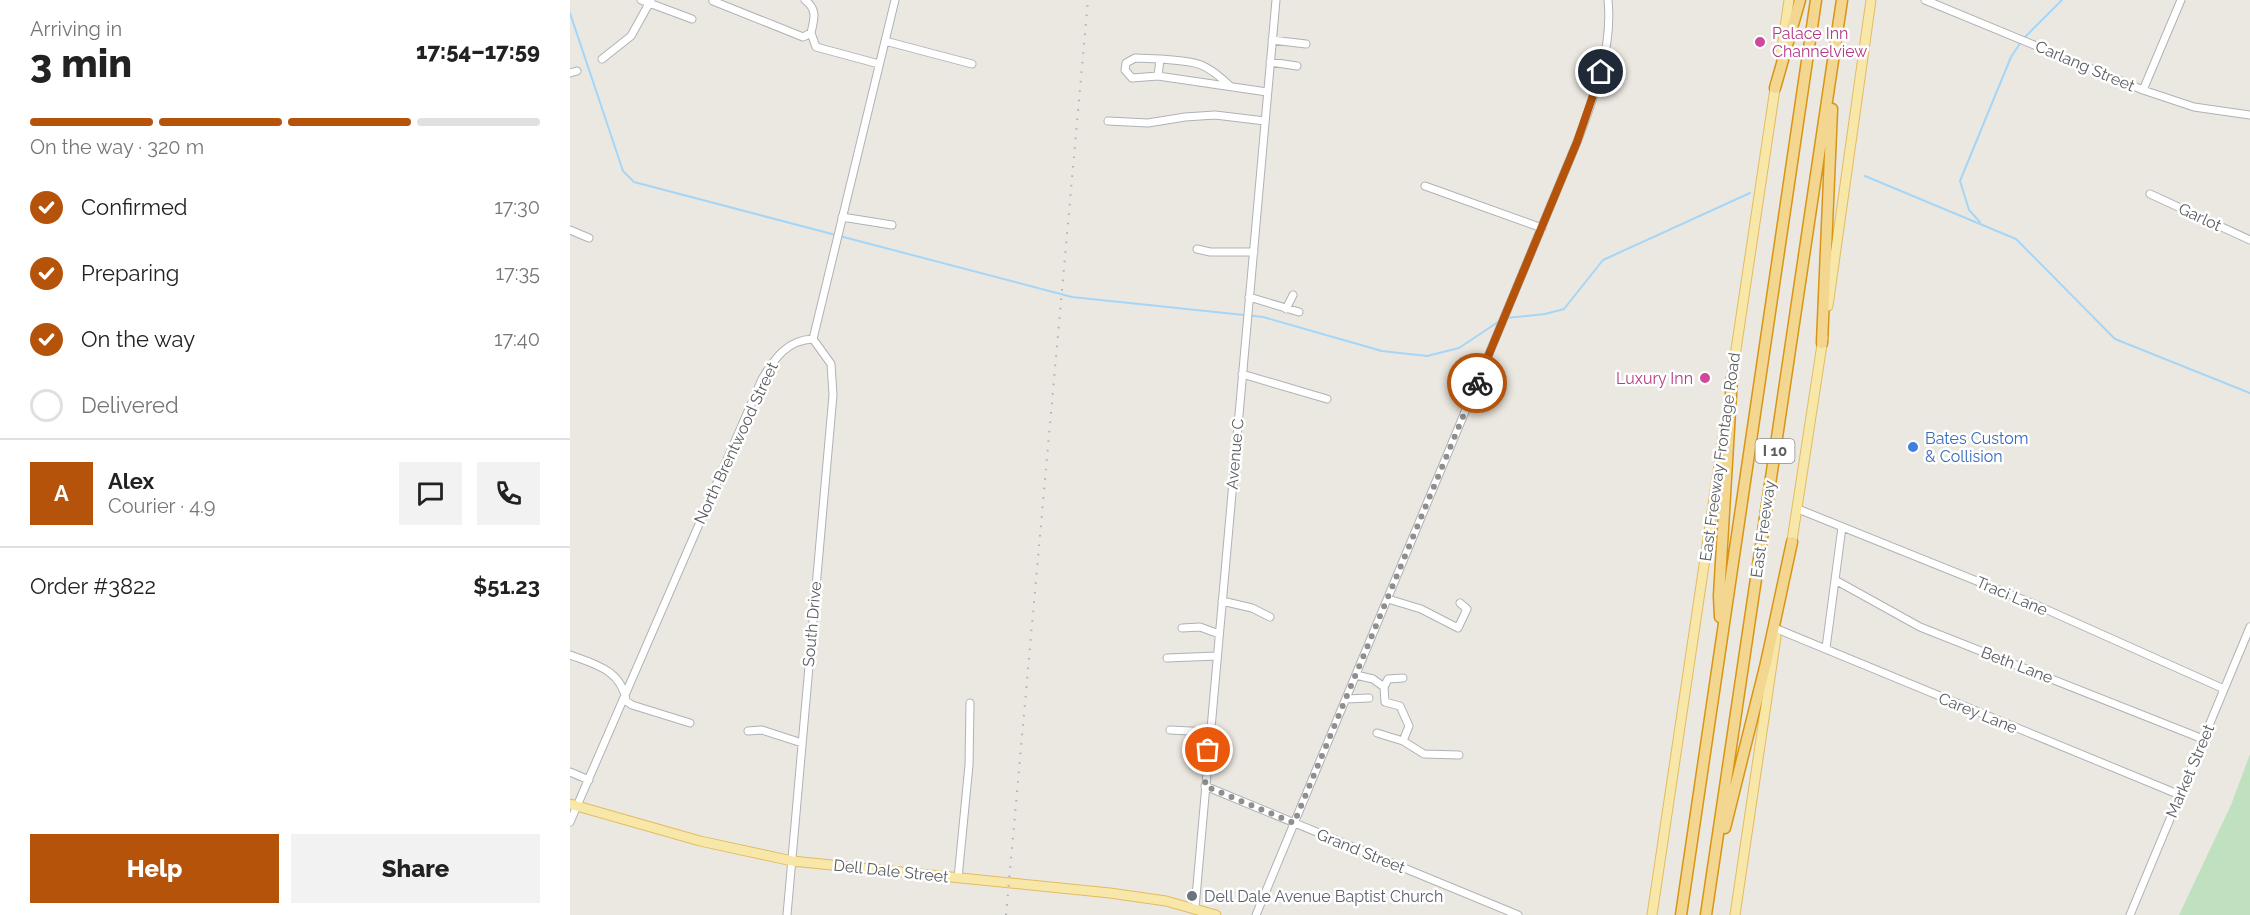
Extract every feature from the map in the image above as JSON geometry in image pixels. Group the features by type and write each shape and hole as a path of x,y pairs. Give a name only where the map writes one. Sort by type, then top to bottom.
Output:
{"highway":[{"path":"1775,88 1800,0"},
{"name":"East Freeway","path":"1681,915 1816,0"},
{"name":"East Freeway","path":"1706,915 1842,0"},
{"path":"1822,343 1835,47"},
{"path":"1721,636 1719,596 1732,377"},
{"path":"1708,902 1792,542"}],"main road":[{"name":"East Freeway Frontage Road","path":"1652,915 1789,0"},
{"path":"1735,915 1777,629 1798,509 1871,0"},
{"name":"Dell Dale Street","path":"574,805 700,841 792,861 1110,893 1195,908 1216,915"}],"street":[{"path":"641,0 692,20"},
{"path":"805,0 813,6 815,14 811,33 816,47 879,64"},
{"path":"813,339 895,0"},
{"name":"Avenue C","path":"1195,908 1276,0"},
{"path":"1256,915 1577,142 1601,72 1608,36 1608,0"},
{"path":"2143,90 2181,0"},
{"path":"713,1 802,37 811,33"},
{"name":"Carlang Street","path":"1928,1 2143,90 2194,107 2250,115"},
{"path":"602,59 631,36 650,3"},
{"path":"1272,40 1306,44"},
{"path":"885,41 972,64"},
{"path":"1230,87 1211,68 1195,62 1135,58 1126,63 1125,69 1132,78 1158,76 1230,87 1268,92"},
{"path":"1158,76 1160,60"},
{"path":"1270,62 1297,66"},
{"path":"1108,121 1148,123 1215,115 1265,122"},
{"path":"1425,186 1542,228"},
{"name":"Garlot","path":"2150,194 2250,240"},
{"path":"842,217 892,225"},
{"path":"570,230 589,238"},
{"path":"1197,249 1210,252 1254,252"},
{"path":"1286,309 1293,294"},
{"path":"1249,297 1299,312"},
{"name":"North Brentwood Street","path":"570,822 574,805 589,780 762,379 775,358 786,347 804,339 813,339"},
{"name":"South Drive","path":"787,915 834,385 828,357 813,339"},
{"path":"1242,374 1327,399"},
{"name":"Traci Lane","path":"1798,509 2034,604 2224,689"},
{"path":"1826,648 1837,581 1842,526"},
{"name":"Beth Lane","path":"1837,581 1920,627 2203,739"},
{"path":"1388,598 1421,609 1458,628 1467,609 1460,603"},
{"path":"1222,601 1252,608 1270,617"},
{"path":"1182,627 1200,627 1219,634"},
{"name":"Market Street","path":"2130,915 2250,627"},
{"name":"Carey Lane","path":"1777,629 2180,795"},
{"path":"570,655 610,671 625,694 626,701 632,705 690,723"},
{"path":"1167,658 1217,656"},
{"path":"1356,675 1373,680 1384,687"},
{"path":"1403,678 1388,679 1384,687 1386,702 1400,706 1409,726 1403,741"},
{"path":"1346,699 1369,698"},
{"path":"958,878 969,765 970,703"},
{"path":"748,731 762,730 802,743"},
{"path":"1170,730 1210,732"},
{"path":"1377,733 1403,741 1424,754 1459,755"},
{"path":"570,772 589,780"},
{"name":"Grand Street","path":"1205,786 1518,915"}],"green space":[{"path":"2250,754 2250,915 2179,915 2231,805"}],"waterway":[{"path":"2024,38 2062,0"},
{"path":"570,13 623,171 634,182 1072,297 1263,317 1382,351 1427,356 1459,348 1501,320"},
{"path":"1980,222 1969,210 1960,181 2011,57 2021,42"},
{"path":"1865,176 2016,239 2115,339 2250,393"},
{"path":"1506,318 1545,314 1564,309 1603,260 1750,193"}],"railway":[{"path":"1006,915 1088,0"}],"way so far":[{"path":"1208,750 1205,786 1294,823 1477,383"}],"place":[{"name":"Palace Inn Channelview","path":"1760,42"},
{"name":"Luxury Inn","path":"1705,378"},
{"name":"Bates Custom & Collision","path":"1913,447"},
{"name":"Dell Dale Avenue Baptist Church","path":"1192,896"}],"route":[{"path":"1477,383 1577,142 1601,72"}]}
